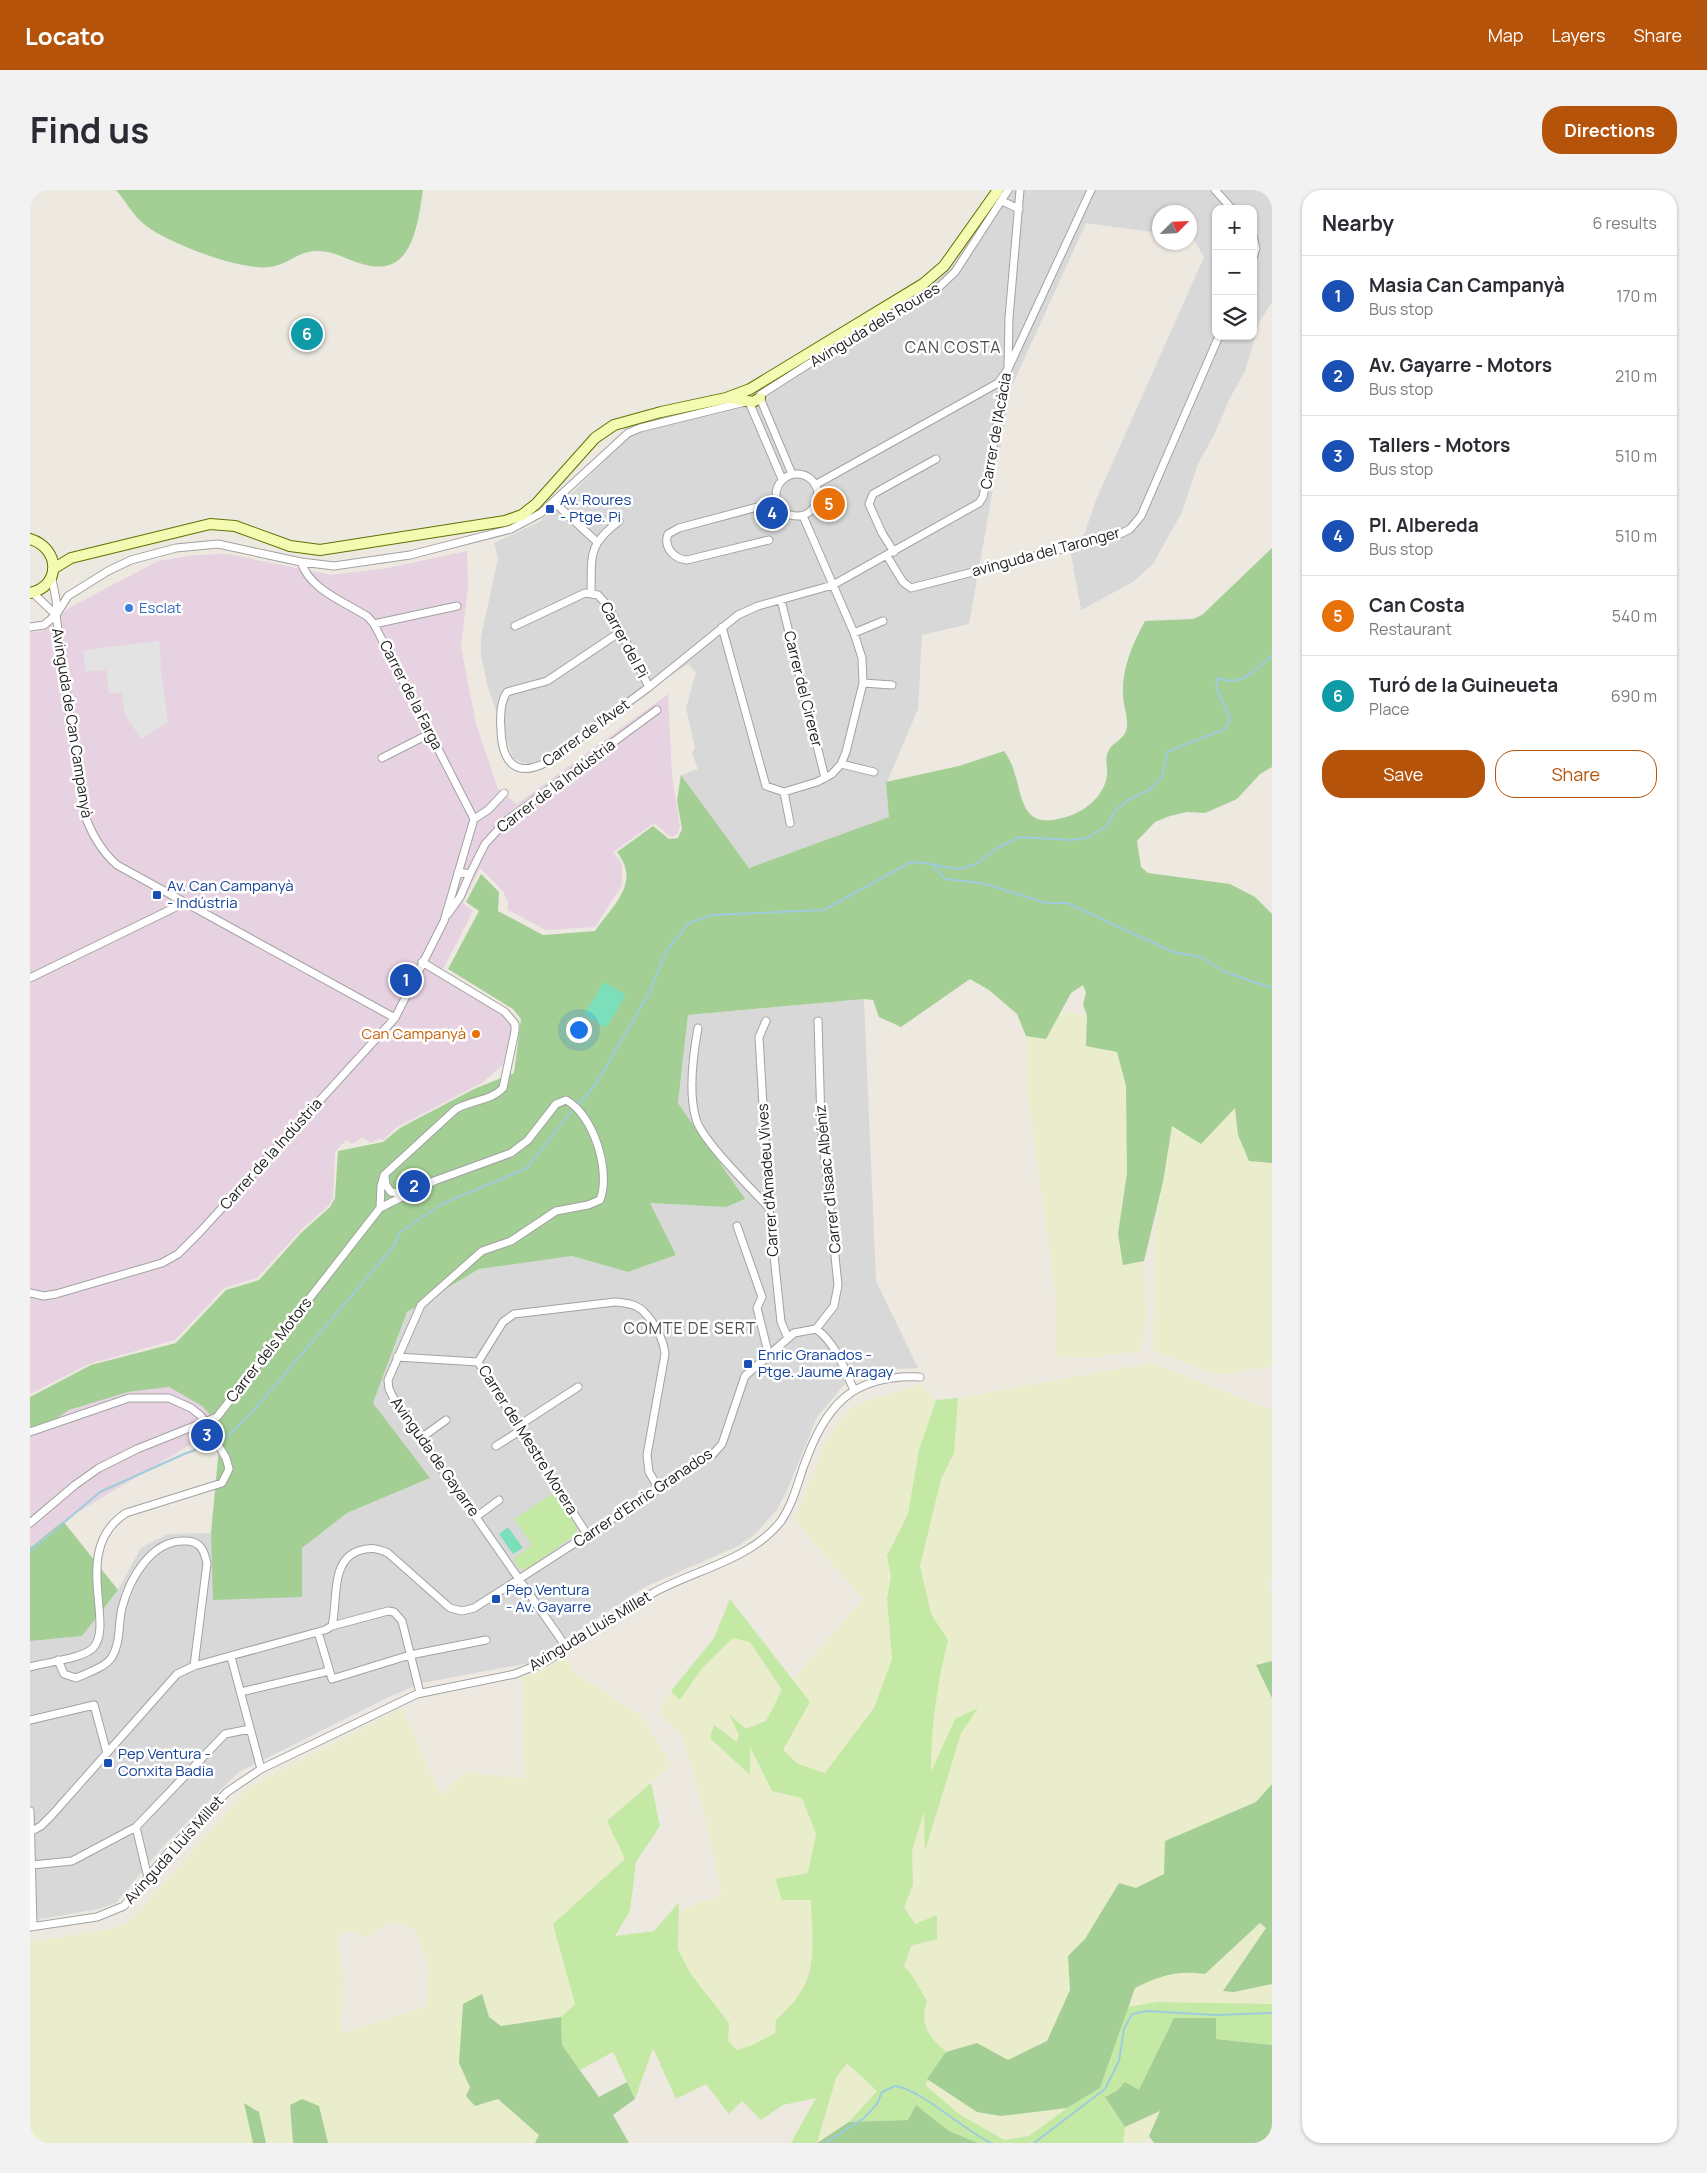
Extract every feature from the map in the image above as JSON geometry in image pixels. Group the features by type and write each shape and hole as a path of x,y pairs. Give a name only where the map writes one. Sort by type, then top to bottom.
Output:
{"street":[{"path":"31,592 43,588 53,572 71,558 210,524 234,526 290,546 320,550 505,521 527,512 544,496 595,438 614,425 660,412 726,398 750,389 769,379 833,337 911,292 935,275 998,190"},
{"name":"Avinguda dels Roures","path":"756,398 818,358 938,288 955,272 1008,190"},
{"name":"Carrer de l'Acàcia","path":"833,585 972,508 984,497 1008,369 1009,318 1020,190"},
{"path":"815,485 998,383 1008,369 1090,190"},
{"path":"1215,190 1228,205"},
{"path":"1002,201 1019,209"},
{"name":"avinguda del Taronger","path":"891,554 902,582 910,588 1087,543 1130,529 1141,516 1217,340"},
{"path":"30,627 44,625 56,615 65,599 108,571 131,560 164,550 201,544 218,544 301,562 334,566 387,559 521,526 532,520 554,502 632,431 756,398 769,379"},
{"path":"750,389 792,474"},
{"path":"726,398 756,398"},
{"path":"756,398 782,479"},
{"path":"891,554 869,504 871,499 881,488 936,459"},
{"path":"792,474 806,476 815,485 817,502 814,508 804,516 790,516 779,508 776,502 776,489 782,479 792,474"},
{"path":"554,502 597,542"},
{"path":"769,540 687,560 681,560 672,554 666,546 668,534 679,528 776,502"},
{"path":"722,627 762,778 766,786 784,792 826,778 842,764 864,683 862,658 854,632 804,516"},
{"path":"592,593 592,550 601,535 619,521"},
{"path":"30,539 43,545 49,552 53,572"},
{"path":"49,552 71,558"},
{"name":"Carrer de la Farga","path":"301,562 306,575 316,585 368,617 374,624 474,819"},
{"name":"Avinguda de Can Campanyà","path":"53,572 58,603 56,615 82,810 87,824 101,848 117,865 395,1018"},
{"name":"Carrer de l'Avet","path":"620,632 547,681 507,692 500,720 503,752 508,761 526,770 536,768 649,687 722,627 748,610 833,585"},
{"name":"Avinguda de Can Campanyà","path":"31,592 56,615"},
{"name":"Carrer del Pi","path":"515,626 585,593 598,595 608,606 649,687"},
{"name":"Carrer del Cirerer","path":"781,600 826,778"},
{"path":"374,624 457,606"},
{"path":"854,632 883,621"},
{"path":"864,683 892,685"},
{"name":"Carrer de la Indústria","path":"30,1293 44,1296 56,1294 150,1267 178,1254 395,1018 444,921 460,897 485,844 506,821 657,710"},
{"path":"382,758 431,733"},
{"path":"842,764 874,772"},
{"path":"784,792 790,823"},
{"path":"474,819 488,810 504,793"},
{"name":"Carrer de la Indústria","path":"444,921 474,819"},
{"path":"458,872 470,874"},
{"path":"30,978 184,903"},
{"path":"380,1208 380,1186 384,1175 456,1109 466,1103 498,1094 507,1078 515,1024 505,1012 422,962"},
{"name":"Carrer d'Amadeu Vives","path":"766,1021 759,1037 768,1208 781,1322 788,1338"},
{"name":"Carrer d'Isaac Albéniz","path":"816,1329 834,1306 838,1285 820,1122 818,1021"},
{"path":"698,1028 691,1066 696,1120 712,1145 768,1208"},
{"name":"Avinguda de Gayarre","path":"380,1208 434,1181 511,1153 528,1140 556,1104 563,1100 576,1107 591,1126 595,1136 605,1188 600,1200 588,1205 556,1211 511,1241 482,1251 472,1258 449,1282 429,1296 421,1305 388,1380 389,1389 421,1438 520,1579"},
{"path":"384,1175 386,1185 391,1192 408,1194"},
{"name":"Carrer dels Motors","path":"30,1523 75,1485 99,1468 137,1449 217,1417 380,1208"},
{"path":"736,1226 762,1297 757,1308 769,1356"},
{"name":"Carrer del Mestre Morera","path":"588,1536 478,1362 504,1322 514,1314 615,1302 629,1304 644,1311 664,1344 665,1354 647,1455 649,1472 659,1489"},
{"path":"816,1329 832,1345 854,1390"},
{"name":"Carrer d'Enric Granados","path":"332,1626 341,1566 352,1553 364,1549 376,1548 388,1553 450,1608 462,1611 474,1608 713,1454 722,1444 745,1376 788,1338 799,1332 816,1329"},
{"path":"397,1357 478,1362"},
{"name":"Avinguda Lluís Millet","path":"31,1927 97,1917 114,1912 124,1906 172,1848 227,1792 261,1770 420,1693 515,1674 547,1661 654,1592 742,1551 769,1532 780,1521 788,1508 821,1426 834,1407 854,1390 890,1379 920,1377"},
{"path":"496,1446 578,1387"},
{"path":"30,1432 136,1397 176,1400 191,1408 204,1422 226,1458 230,1469 222,1483 126,1513 115,1520 107,1530 102,1541 96,1572 99,1638 93,1648 84,1654 30,1666"},
{"path":"421,1438 446,1420"},
{"path":"476,1517 499,1500"},
{"path":"58,1660 64,1674 76,1678 112,1659 117,1648 122,1609 147,1558 156,1550 184,1540 195,1542 203,1550 207,1563 194,1666"},
{"path":"520,1579 567,1648"},
{"path":"31,1832 52,1815 177,1674 194,1666 388,1611 394,1612 402,1621 420,1693"},
{"path":"318,1632 332,1679 410,1655 486,1640"},
{"path":"231,1657 261,1770"},
{"path":"241,1692 329,1671"},
{"path":"30,1720 94,1705 107,1753"},
{"path":"32,1865 72,1861 136,1826 225,1734 250,1729"},
{"path":"30,1811 32,1865 31,1927"},
{"path":"136,1826 148,1878"}],"shaded area":[{"path":"1004,190 1272,190 1272,302 1260,321 1257,331 1257,205 1212,205 1212,340 1254,340 1245,371 1198,464 1182,512 1153,564 1133,582 1081,610 1069,543 1084,535 1096,500 1204,257 1197,245 1197,205 1152,205 1152,232 1086,223 1011,388 969,624 922,635 918,709 887,782 890,817 749,868 681,775 698,769 692,753 695,748 686,708 696,672 688,664 534,765 513,758 488,688 481,654 481,637 498,558 494,543 539,522 571,494 631,435 688,418 745,407 818,351 932,283 968,242"},
{"path":"467,551 468,588 461,647 476,724 498,789 517,804 668,694 672,776 680,826 678,833 673,837 668,835 654,823 613,852 622,864 622,885 595,927 546,930 508,910 508,901 502,890 480,868 463,903 473,911 440,975 506,1017 512,1026 503,1065 482,1083 397,1127 383,1140 379,1139 371,1143 362,1137 353,1144 346,1140 335,1152 333,1198 329,1205 301,1230 257,1278 224,1288 175,1340 89,1364 30,1394 30,632 42,631 69,608 158,561 195,555 227,554 331,575 388,568"},
{"path":"159,641 160,664 168,722 141,739 125,715 121,692 109,694 106,670 86,672 83,650"},
{"path":"864,999 876,1281 918,1368 897,1369 856,1379 844,1385 817,1417 777,1510 754,1535 738,1546 643,1588 529,1663 422,1683 391,1696 239,1772 165,1844 116,1903 98,1909 30,1921 30,1641 82,1636 118,1590 141,1548 168,1534 211,1533 214,1600 302,1548 347,1513 429,1478 373,1403 407,1312 479,1269 572,1256 628,1272 676,1255 650,1203 726,1207 744,1199 678,1103 688,1015"},
{"path":"169,1387 202,1406 221,1426 63,1521 30,1548 30,1436 69,1410 128,1392"}],"green space":[{"path":"116,190 423,190 418,220 409,247 401,258 391,265 377,267 359,263 332,253 315,251 303,253 275,266 257,267 224,260 170,240 145,225"},
{"path":"1272,548 1272,767 1260,774 1237,799 1205,813 1187,812 1155,822 1137,841 1141,867 1148,873 1230,884 1255,897 1272,914 1272,1163 1249,1161 1238,1135 1235,1108 1201,1144 1172,1126 1163,1182 1144,1261 1123,1265 1118,1234 1127,1173 1126,1086 1117,1052 1086,1046 1087,1016 1083,1004 1086,993 1083,985 1071,993 1046,1039 1026,1036 1017,1014 989,990 970,979 901,1027 879,1017 873,1000 864,999 688,1015 678,1103 745,1199 726,1207 650,1203 676,1255 628,1272 572,1256 479,1269 407,1312 373,1403 430,1478 347,1513 302,1548 302,1597 213,1600 211,1533 221,1426 202,1406 169,1387 128,1392 69,1410 30,1436 30,1397 91,1365 176,1343 226,1290 259,1280 301,1233 330,1207 335,1198 338,1151 383,1142 400,1128 474,1089 514,1073 521,1019 513,1009 448,969 479,911 466,902 481,874 499,892 498,911 543,935 595,931 617,902 626,884 624,863 617,852 653,826 669,839 678,838 682,829 677,800 681,775 749,868 889,817 886,782 959,766 1004,751 1013,768 1024,805 1030,814 1040,820 1047,820 1074,814 1089,805 1101,792 1107,776 1106,760 1108,753 1126,731 1127,723 1123,693 1124,674 1133,647 1145,621 1193,619 1202,615"},
{"path":"604,982 626,995 606,1028 584,1014"},
{"path":"1067,1011 1087,1016 1086,1046 1117,1052 1126,1086 1127,1173 1118,1234 1124,1265 1144,1261 1146,1314 1141,1351 1088,1358 1056,1356 1056,1297 1027,1090 1026,1036 1046,1039 1057,1017"},
{"path":"1236,1108 1238,1135 1249,1161 1272,1163 1272,1366 1219,1375 1153,1351 1155,1230 1172,1126"},
{"path":"1152,1363 1272,1410 1272,1579 1267,1584 1272,1597 1272,1661 1256,1665 1272,1698 1272,1784 1256,1802 1165,1841 1165,1874 1136,1888 1097,1920 1085,1939 1068,1956 1070,1990 1047,2041 1008,2060 977,2043 946,2052 927,2034 923,2013 903,1966 911,1946 915,1924 904,1907 913,1885 912,1851 924,1810 926,1849 961,1733 977,1709 955,1719 931,1774 931,1746 937,1685 948,1640 931,1614 920,1566 941,1479 954,1453 958,1398"},
{"path":"921,1384 936,1400 919,1450 908,1514 887,1555 891,1576 887,1599 892,1659 874,1708 825,1774 798,1764 783,1750 810,1702 793,1679 863,1599 794,1520 826,1442 847,1412 856,1405"},
{"path":"958,1398 954,1453 941,1479 920,1566 931,1614 948,1640 935,1706 931,1772 955,1719 978,1708 961,1733 925,1851 924,1812 912,1851 913,1885 904,1907 915,1924 937,1915 937,1939 911,1946 904,1966 927,2001 924,2017 927,2030 946,2052 925,2085 959,2114 1004,2140 1029,2136 1067,2108 1100,2088 1128,2007 1158,2002 1272,2004 1272,2045 1216,2039 1216,2018 1174,2019 1139,2090 1118,2090 1105,2097 1125,2127 1123,2143 978,2143 949,2131 916,2105 908,2120 849,2122 877,2091 847,2063 836,2078 817,2143 791,2143 816,2098 783,2105 761,2120 742,2101 729,2114 706,2084 676,2099 653,2048 635,2099 613,2052 580,2070 562,2045 561,2017 575,2004 553,1924 625,1859 607,1821 651,1783 660,1826 636,1862 630,1911 615,1936 654,1931 679,1902 678,1949 690,1973 729,2023 728,2041 737,2050 753,2045 775,2033 776,2020 790,2006 807,1980 811,1966 813,1936 811,1900 782,1900 775,1879 808,1873 816,1834 802,1798 772,1791 750,1747 750,1775 710,1738 714,1725 737,1742 739,1735 729,1714 746,1729 766,1721 782,1690 750,1642 733,1638 703,1667 680,1700 671,1691 714,1638 730,1599 810,1702 783,1750 798,1764 825,1773 874,1708 892,1659 887,1599 891,1576 887,1556 908,1514 919,1450 936,1400"},
{"path":"554,1493 577,1527 577,1534 526,1569 520,1569 513,1559 532,1545 514,1519"},
{"path":"63,1521 118,1590 82,1636 30,1641 30,1548"},
{"path":"508,1527 523,1548 513,1554 499,1534"},
{"path":"733,1638 750,1642 782,1690 766,1721 746,1729 730,1715 739,1735 737,1742 749,1774 749,1746 772,1791 802,1797 816,1834 808,1873 776,1879 811,1900 813,1955 804,1989 792,2006 776,2020 775,2033 753,2045 737,2050 728,2041 729,2023 690,1973 678,1949 679,1910 722,1895 702,1804 682,1737 658,1712 671,1691 680,1700 703,1667"},
{"path":"566,1656 574,1672 641,1716 672,1764 607,1821 625,1859 553,1924 575,2004 561,2017 501,2026 489,2017 462,2042 459,2063 470,2087 475,2106 498,2099 539,2135 535,2143 328,2143 319,2106 290,2105 293,2143 266,2143 259,2112 244,2104 253,2143 30,2143 30,1942 106,1930 128,1923 247,1788 402,1709 441,1796 464,1772 525,1779 522,1677 539,1673","holes":["392,1922 415,1929 429,1967 426,2007 341,2033 344,1977 337,1938 346,1931 365,1937"]},
{"path":"1272,1661 1272,1698 1256,1665"},
{"path":"1272,1784 1272,1984 1234,1992 1223,1991 1266,1928 1260,1923 1205,1974 1185,1973 1168,1975 1135,1988 1100,2088 1067,2108 1001,2116 977,2112 927,2079 946,2052 977,2043 1008,2060 1047,2041 1070,1990 1068,1956 1085,1939 1119,1883 1136,1888 1164,1874 1165,1841 1256,1802"},
{"path":"1260,1923 1266,1928 1243,1968 1223,1991 1234,1992 1272,1984 1272,2004 1158,2002 1129,2007 1135,1988 1164,1974 1223,1959"},
{"path":"482,1994 489,2017 501,2026 561,2017 562,2045 599,2097 627,2082 635,2099 613,2115 629,2143 535,2143 539,2135 498,2099 475,2106 466,2096 470,2087 459,2063 463,2004"},
{"path":"1174,2018 1216,2018 1216,2039 1272,2045 1272,2143 1154,2143 1149,2136 1160,2111 1125,2127 1105,2097 1118,2090 1125,2082 1139,2090"},
{"path":"847,2062 877,2091 849,2122 818,2142 836,2078"},
{"path":"927,2079 977,2112 1001,2116 1067,2108 1029,2136 1004,2140 959,2114 925,2085"},
{"path":"302,2099 319,2106 328,2143 293,2143 290,2105"},
{"path":"244,2103 259,2112 266,2143 253,2143"},
{"path":"916,2105 949,2131 978,2143 817,2143 849,2122 908,2120"},
{"path":"1161,2111 1145,2143 1123,2143 1125,2127"}],"waterway":[{"path":"578,1105 596,1084 648,995 667,950 689,923 712,915 824,910 909,863 917,862 959,869 976,864 996,849 1019,837 1070,840 1087,838 1107,826 1114,812 1128,800 1148,791 1162,777 1167,752 1225,729 1230,719 1216,687 1218,678 1234,681 1241,679 1248,676 1272,656"},
{"path":"934,867 945,879 982,883 1046,903 1067,903 1173,952 1201,957 1225,972 1272,988"},
{"path":"218,1441 230,1434 253,1411 394,1246 400,1232 442,1204 527,1168 574,1108"},
{"path":"30,1551 100,1492 184,1454 214,1443"},
{"path":"1034,2143 1105,2089 1119,2061 1124,2029 1132,2014 1147,2011 1215,2015 1272,2013"},
{"path":"825,2143 864,2118 877,2104 882,2092 895,2086 916,2094 991,2143"}],"place":[{"name":"Turó de la Guineueta","path":"307,334"},
{"name":"Can Costa","path":"829,504"},
{"name":"Av. Roures - Ptge. Pi","path":"550,509"},
{"name":"Pl. Albereda","path":"772,513"},
{"name":"Esclat","path":"129,608"},
{"name":"Av. Can Campanyà - Indústria","path":"157,895"},
{"name":"Masia Can Campanyà","path":"406,980"},
{"name":"Can Campanyà","path":"476,1034"},
{"name":"Av. Gayarre - Motors","path":"414,1186"},
{"name":"Enric Granados - Ptge. Jaume Aragay","path":"748,1364"},
{"name":"Tallers - Motors","path":"207,1435"},
{"name":"Pep Ventura - Av. Gayarre","path":"496,1599"},
{"name":"Pep Ventura - Conxita Badia","path":"108,1763"}],"district":[{"name":"CAN COSTA","path":"953,347"},
{"name":"COMTE DE SERT","path":"690,1328"}]}
